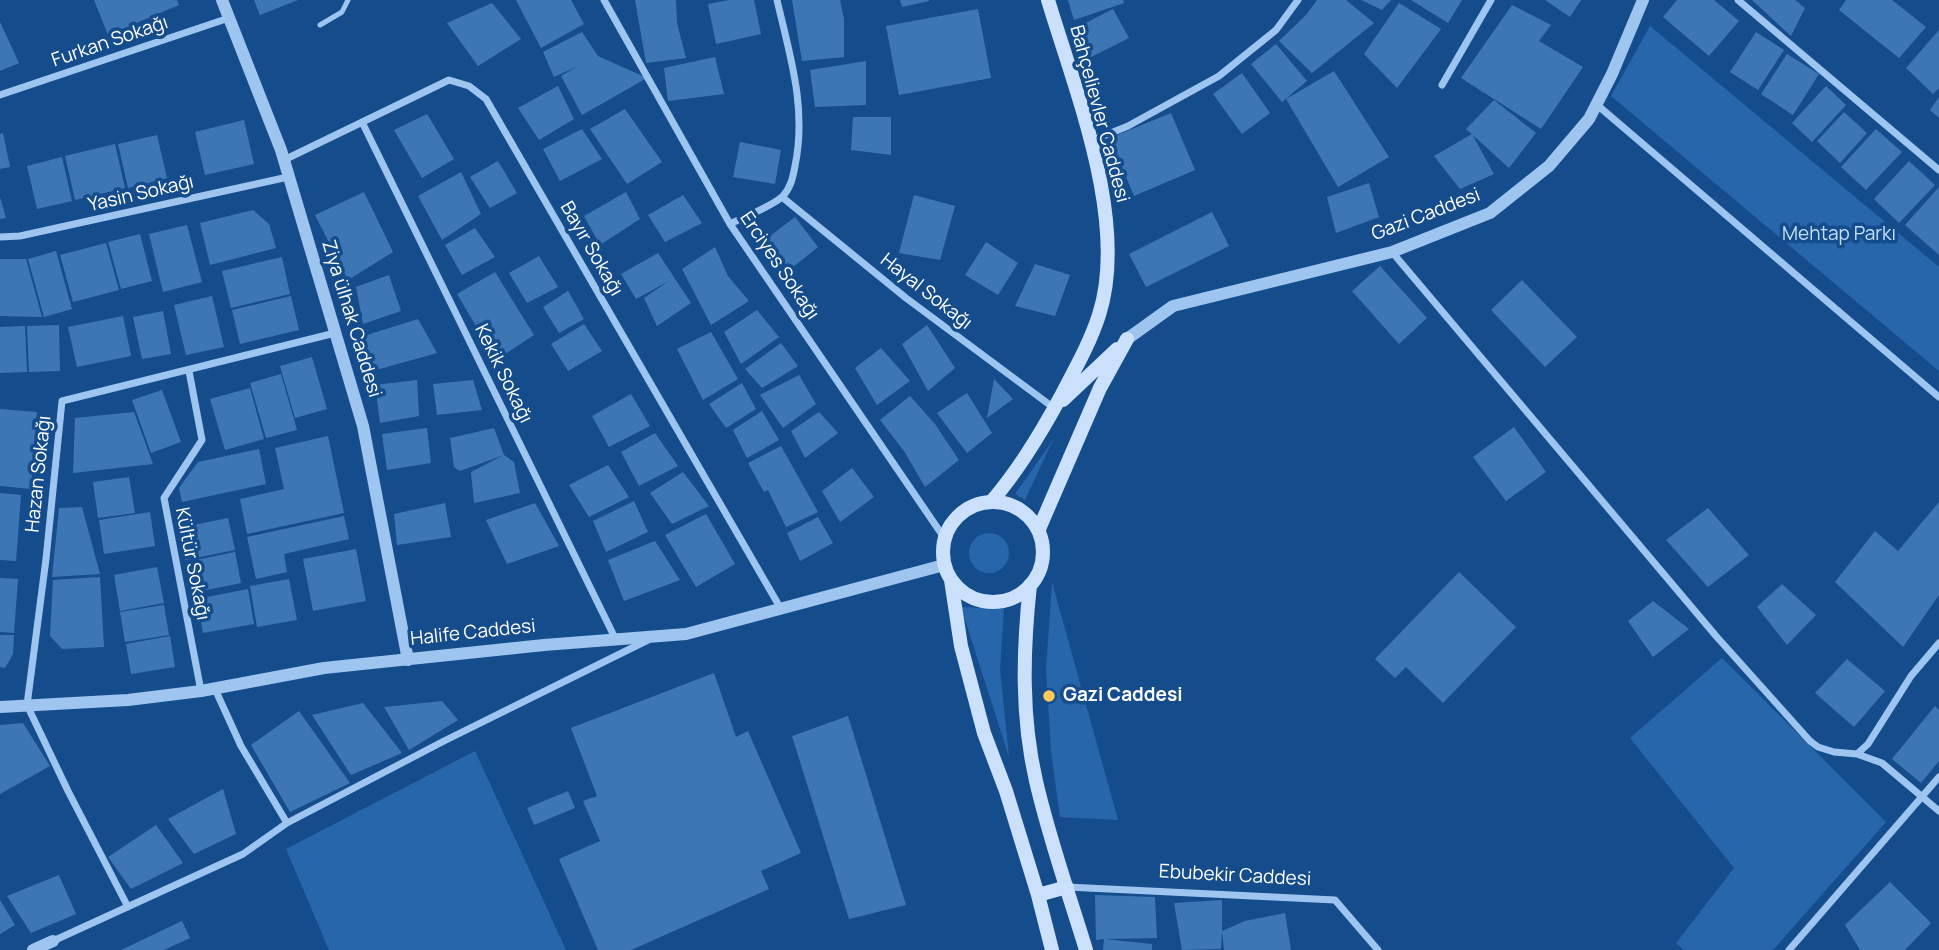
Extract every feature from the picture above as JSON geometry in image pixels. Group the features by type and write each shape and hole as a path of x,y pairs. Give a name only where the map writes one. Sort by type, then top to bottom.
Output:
{"main road":[{"name":"Bahçelievler Caddesi","path":"991,502 1013,477 1086,350 1100,313 1107,276 1106,203 1048,0"},
{"path":"1054,408 1127,339"},
{"path":"1039,529 1100,388 1127,339"},
{"path":"951,580 962,591 976,599 992,603 1008,600 1023,592 1035,579 1042,564 1044,546 1039,529 1029,515 1014,505 981,502 966,508 954,519 944,539 943,549 944,565 951,580 961,646 984,733 1006,790 1052,950"},
{"path":"1030,585 1024,635 1028,733 1036,781 1086,950"},
{"name":"Ebubekir Caddesi","path":"1038,895 1068,887"}],"street":[{"name":"Ziya ülhak Caddesi","path":"222,0 284,160 363,426 408,660"},
{"name":"Erciyes Sokağı","path":"604,0 730,224 944,539"},
{"path":"730,224 782,197 792,183 800,109 777,0"},
{"path":"1090,141 1128,126 1219,76 1276,30 1298,0"},
{"path":"1443,85 1491,0"},
{"name":"Gazi Caddesi","path":"1127,339 1173,306 1392,252 1490,213 1549,166 1589,119 1612,74 1643,0"},
{"path":"1738,0 1939,170"},
{"name":"Furkan Sokağı","path":"0,95 229,18"},
{"name":"Bayır Sokağı","path":"284,160 449,80 469,86 486,99 781,610"},
{"path":"1596,104 1939,397"},
{"name":"Kekik Sokağı","path":"362,122 616,640"},
{"name":"Yasin Sokağı","path":"0,237 20,236 288,177"},
{"name":"Hayal Sokağı","path":"782,197 906,298 1054,408"},
{"path":"1392,252 1716,636 1810,741 1818,747 1834,752 1857,754 1882,762 1939,811"},
{"name":"Hazan Sokağı","path":"27,705 46,559 62,401 335,333"},
{"name":"Kültür Sokağı","path":"189,371 202,440 164,498 201,691"},
{"name":"Halife Caddesi","path":"0,707 128,700 215,689 324,668 697,632 944,565"},
{"path":"33,950 243,854 287,823 444,741 656,637"},
{"path":"1857,754 1868,744 1907,683 1939,643"},
{"path":"215,689 241,746 287,823"},
{"path":"27,705 68,792 128,907"},
{"path":"1789,950 1939,777"},
{"name":"Ebubekir Caddesi","path":"1068,887 1335,900 1378,950"}],"lane":[{"path":"320,25 342,12 348,0"}],"green space":[{"name":"Mehtap Parkı","path":"1650,26 1939,267 1939,371 1611,96"},
{"path":"1053,440 1025,500 1015,494"},
{"path":"989,533 997,534 1003,539 1008,545 1008,561 1003,567 997,572 989,573 981,572 975,567 970,561 969,553 970,545 975,539 981,534"},
{"path":"1052,582 1118,820 1060,817 1051,751 1046,670"},
{"path":"961,607 1004,609 1000,669 1009,757"},
{"path":"1722,658 1886,822 1773,950 1684,950 1676,943 1734,868 1630,738"},
{"path":"475,751 566,950 329,950 286,849"}],"building":[{"path":"94,0 177,0 179,5 108,35"},
{"path":"254,0 298,0 260,15"},
{"path":"516,0 571,0 584,24 541,48"},
{"path":"635,0 676,0 677,23 686,58 646,63"},
{"path":"729,0 754,0 761,34 716,44 708,4"},
{"path":"792,0 840,0 844,19 844,57 802,61"},
{"path":"900,0 929,0 929,1 902,7"},
{"path":"1068,0 1123,0 1124,3 1074,20"},
{"path":"1317,0 1346,0 1374,23 1312,73 1279,41 1306,15"},
{"path":"1361,0 1391,0 1382,10"},
{"path":"1411,0 1462,0 1448,23"},
{"path":"1545,0 1581,0 1570,17"},
{"path":"1677,0 1714,0 1739,21 1709,56 1663,17"},
{"path":"1752,0 1795,0 1805,8 1791,36"},
{"path":"1846,0 1892,0 1926,27 1899,58 1839,10"},
{"path":"492,3 521,39 478,66 447,23"},
{"path":"1399,3 1441,29 1397,88 1364,54"},
{"path":"1512,5 1551,25 1539,41 1583,67 1541,129 1461,78"},
{"path":"978,9 991,78 899,95 886,26"},
{"path":"1113,9 1129,38 1085,60 1070,31"},
{"path":"0,22 19,63 0,71"},
{"path":"1939,30 1939,88 1933,94 1906,68"},
{"path":"582,32 598,56 647,78 582,115 561,76 578,66 554,77 543,52"},
{"path":"1756,32 1784,50 1758,90 1730,72"},
{"path":"1276,44 1307,81 1282,102 1251,64"},
{"path":"1787,54 1819,74 1793,115 1761,94"},
{"path":"715,57 724,94 668,101 664,68"},
{"path":"866,61 866,105 815,107 810,70"},
{"path":"1334,71 1389,157 1338,187 1286,99"},
{"path":"1242,73 1270,113 1242,134 1213,94"},
{"path":"558,86 574,119 539,140 518,108"},
{"path":"1826,86 1846,105 1812,142 1792,123"},
{"path":"1939,97 1939,118 1930,110"},
{"path":"1494,100 1536,133 1509,168 1466,129"},
{"path":"625,109 662,162 627,184 590,129"},
{"path":"1844,112 1867,133 1840,163 1817,141"},
{"path":"1171,113 1195,170 1134,196 1110,138"},
{"path":"427,114 454,159 422,178 394,130"},
{"path":"853,117 891,117 891,155 851,150"},
{"path":"244,120 254,164 205,175 195,132"},
{"path":"582,129 602,159 560,181 543,149"},
{"path":"1876,129 1902,152 1866,190 1841,167"},
{"path":"3,133 10,167 0,169 0,134"},
{"path":"1472,134 1494,174 1460,189 1434,156"},
{"path":"157,135 167,178 128,188 118,144"},
{"path":"740,142 781,150 775,184 733,177"},
{"path":"115,144 125,188 75,200 65,156"},
{"path":"62,157 72,201 37,209 27,166"},
{"path":"498,161 517,193 490,208 470,177"},
{"path":"1909,161 1935,185 1899,223 1874,199"},
{"path":"461,172 481,214 442,240 418,196"},
{"path":"1369,183 1379,217 1336,233 1327,197"},
{"path":"1939,187 1939,255 1905,225"},
{"path":"364,192 393,252 348,280 315,215"},
{"path":"626,192 640,219 600,245 584,216"},
{"path":"683,195 702,223 665,242 648,215"},
{"path":"914,195 955,206 940,260 899,253"},
{"path":"0,197 6,218 0,219"},
{"path":"253,210 269,224 276,248 210,265 200,223"},
{"path":"1212,212 1229,246 1146,287 1129,254"},
{"path":"795,217 818,247 782,276 760,247 761,243"},
{"path":"187,225 202,282 163,292 149,234"},
{"path":"475,228 495,257 462,275 445,245"},
{"path":"140,234 152,281 121,289 108,242"},
{"path":"986,242 1018,263 998,295 965,275"},
{"path":"106,243 119,290 73,302 60,255"},
{"path":"715,247 728,276 749,301 711,325 682,269"},
{"path":"56,251 72,309 44,317 28,259"},
{"path":"658,253 691,303 657,326 644,298 669,281 636,299 621,274"},
{"path":"539,256 558,287 527,303 509,273"},
{"path":"282,257 290,294 231,308 222,271"},
{"path":"0,259 26,259 42,317 0,316"},
{"path":"1035,264 1070,275 1055,316 1015,306"},
{"path":"1380,266 1427,318 1399,344 1352,291"},
{"path":"495,272 534,335 496,360 457,294"},
{"path":"389,275 401,311 363,324 356,287"},
{"path":"1522,280 1577,337 1545,367 1491,310"},
{"path":"568,291 584,319 559,333 543,307"},
{"path":"212,296 224,347 186,355 174,305"},
{"path":"291,296 299,330 240,344 232,310"},
{"path":"757,310 779,337 741,364 724,332"},
{"path":"163,311 171,354 142,359 133,317"},
{"path":"123,316 131,356 77,367 68,327"},
{"path":"418,319 437,353 362,374 354,339"},
{"path":"584,324 602,351 568,371 551,344"},
{"path":"59,325 60,371 29,372 27,326"},
{"path":"927,325 955,368 928,391 902,344"},
{"path":"25,326 27,372 0,373 0,327"},
{"path":"711,332 738,379 703,400 677,349"},
{"path":"781,343 798,366 762,388 745,369"},
{"path":"881,348 910,381 877,405 855,368"},
{"path":"312,357 327,409 295,418 280,366"},
{"path":"281,374 297,430 266,438 250,383"},
{"path":"799,375 816,404 783,428 760,395"},
{"path":"994,379 1013,399 987,418"},
{"path":"417,380 419,416 380,423 375,385"},
{"path":"473,380 482,410 437,415 433,384"},
{"path":"742,383 756,409 726,428 709,404"},
{"path":"250,388 264,439 225,450 210,399"},
{"path":"162,390 181,442 151,453 132,400"},
{"path":"967,393 992,433 967,453 937,413"},
{"path":"631,394 650,426 609,447 592,416"},
{"path":"910,396 935,424 959,460 925,487 904,451 880,420"},
{"path":"0,409 37,412 31,489 0,486"},
{"path":"762,411 779,440 747,458 733,430"},
{"path":"134,412 153,464 73,473 75,418"},
{"path":"819,412 838,433 805,458 791,431"},
{"path":"1514,427 1546,472 1506,501 1473,457"},
{"path":"427,428 431,463 387,470 382,434"},
{"path":"494,428 504,455 460,471 454,467 450,438"},
{"path":"655,433 678,466 639,486 621,452"},
{"path":"328,436 344,513 247,534 240,499 284,489 275,448"},
{"path":"781,446 818,512 786,527 768,490 764,492 748,463"},
{"path":"259,449 266,484 182,502 179,488 198,462"},
{"path":"504,455 514,462 520,493 474,503 471,472"},
{"path":"608,465 629,497 589,517 569,485"},
{"path":"852,468 874,497 840,522 822,491"},
{"path":"683,472 709,506 672,524 650,493"},
{"path":"129,477 135,513 98,518 93,482"},
{"path":"0,493 21,495 16,561 0,560"},
{"path":"634,501 648,532 606,552 593,521"},
{"path":"1939,502 1939,595 1903,647 1835,582 1875,531 1898,551"},
{"path":"445,503 451,537 397,545 394,514"},
{"path":"535,503 559,546 507,564 486,520"},
{"path":"82,507 100,574 52,577 59,508"},
{"path":"1708,508 1749,555 1708,587 1666,540"},
{"path":"150,512 155,546 104,554 99,520"},
{"path":"706,514 735,564 696,587 665,535"},
{"path":"344,516 349,539 284,554 287,572 256,579 247,537"},
{"path":"818,517 833,543 800,561 787,533"},
{"path":"228,518 235,550 185,560 179,528"},
{"path":"655,541 680,580 624,601 608,560"},
{"path":"356,549 366,601 313,611 303,559"},
{"path":"235,552 241,583 192,593 186,562"},
{"path":"157,567 164,603 120,611 114,575"},
{"path":"1459,572 1516,627 1443,703 1406,667 1395,678 1375,659"},
{"path":"100,577 104,647 62,649 50,636 53,580"},
{"path":"0,578 18,579 14,633 0,632"},
{"path":"289,579 297,620 257,627 250,586"},
{"path":"1782,584 1816,615 1787,645 1757,607"},
{"path":"248,589 254,624 203,633 197,599"},
{"path":"1653,601 1689,629 1653,657 1628,621"},
{"path":"164,605 169,635 125,642 120,612"},
{"path":"0,635 14,635 13,654 5,668 0,667"},
{"path":"170,636 175,667 131,674 126,644"},
{"path":"1847,659 1885,691 1854,727 1815,693"},
{"path":"714,673 736,737 748,731 801,853 761,871 769,889 631,950 598,950 559,859 600,841 583,801 597,796 571,728"},
{"path":"442,701 458,720 409,750 384,707"},
{"path":"363,703 402,753 351,775 312,715"},
{"path":"1935,706 1939,710 1939,761 1921,783 1892,759"},
{"path":"299,711 350,783 290,812 251,745"},
{"path":"848,716 906,905 849,919 792,736"},
{"path":"23,723 50,766 0,794 0,725"},
{"path":"223,789 236,834 194,854 168,819"},
{"path":"568,791 575,808 534,825 527,808"},
{"path":"156,825 183,863 131,889 108,857"},
{"path":"59,875 76,914 31,933 7,896"},
{"path":"1890,882 1931,923 1905,950 1860,950 1845,925"},
{"path":"1095,895 1155,897 1157,938 1096,940"},
{"path":"0,900 15,925 0,934"},
{"path":"1222,900 1221,949 1182,950 1174,903"},
{"path":"1285,913 1291,950 1224,950 1222,931 1245,921"},
{"path":"182,921 190,938 164,950 121,950"},
{"path":"1104,939 1152,944 1152,950 1103,950"}],"place":[{"name":"Gazi Caddesi","path":"1049,696"}]}
